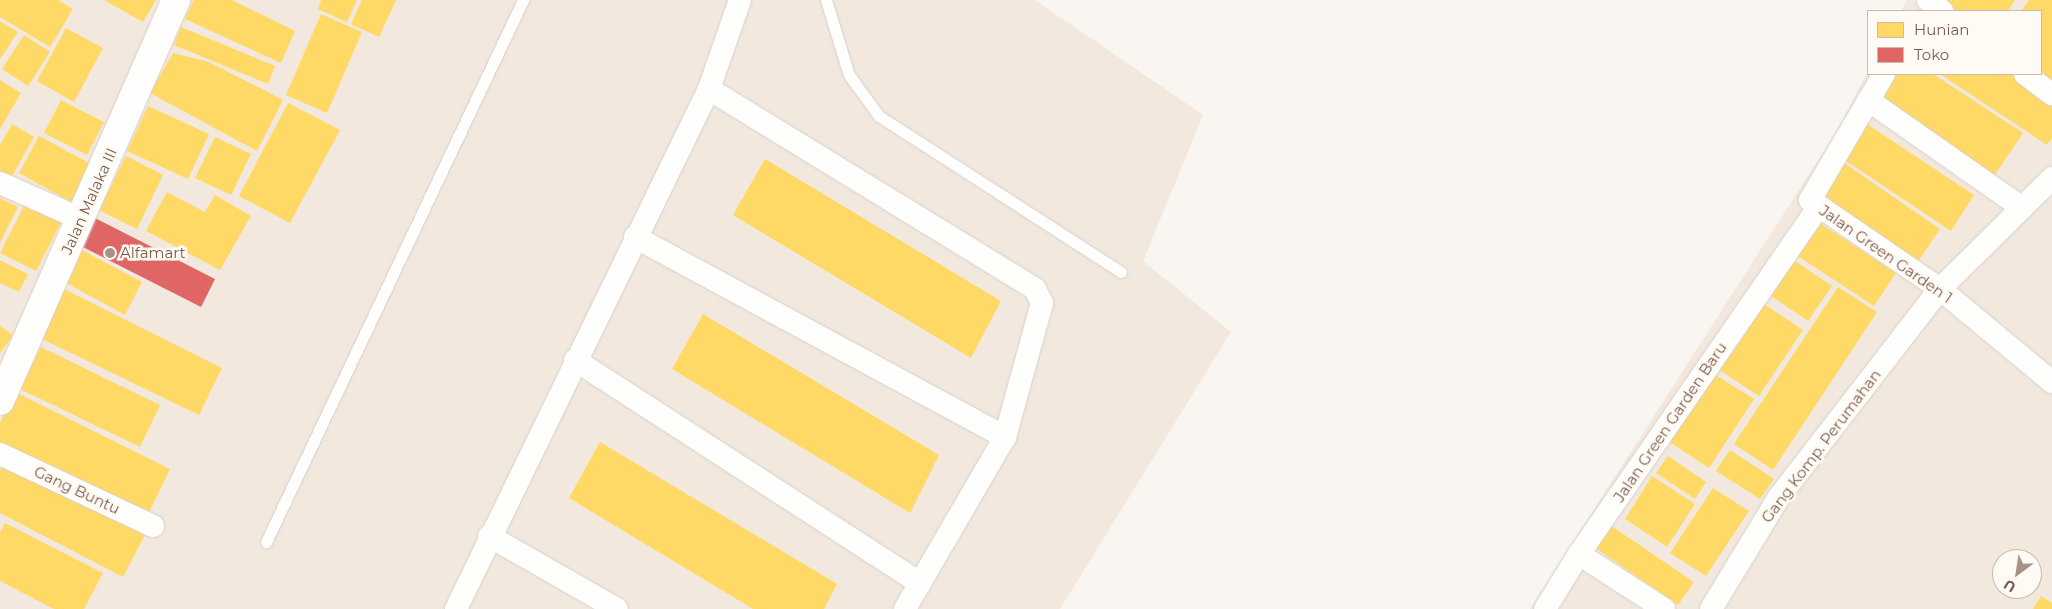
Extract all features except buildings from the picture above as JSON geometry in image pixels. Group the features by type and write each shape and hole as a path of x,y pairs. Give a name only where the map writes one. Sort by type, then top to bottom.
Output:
{"street":[{"name":"Jalan Malaka III","path":"0,401 82,219 176,0"},
{"path":"456,609 489,536 635,236 709,90 740,0"},
{"path":"1928,0 1941,10"},
{"path":"1883,75 1868,100 2022,208"},
{"path":"2026,75 2052,94"},
{"path":"709,90 1035,289 1042,303 1005,436 905,609"},
{"name":"Jalan Green Garden 1","path":"1868,100 1811,195 1818,207 1940,289 2052,382"},
{"name":"Gang Komp. Perumahan","path":"1711,609 1779,497 1940,289 2052,178"},
{"path":"0,182 82,219"},
{"name":"Jalan Green Garden Baru","path":"1545,609 1579,554 1818,207"},
{"path":"635,236 1005,436"},
{"path":"575,360 920,582"},
{"name":"Gang Buntu","path":"0,454 153,526"},
{"path":"489,536 617,609"},
{"path":"1579,554 1664,609"}],"lane":[{"path":"266,542 524,0"},
{"path":"826,0 849,75 880,116 1121,272"}],"shaded area":[{"path":"0,0 1035,0 1203,115 1143,261 1231,332 1060,609 0,609"},
{"path":"1907,0 2052,0 2052,609 1530,609 1836,132 1867,73 1867,75 2042,75 2042,10 1902,10"}],"place":[{"name":"Alfamart","path":"110,253"}]}
